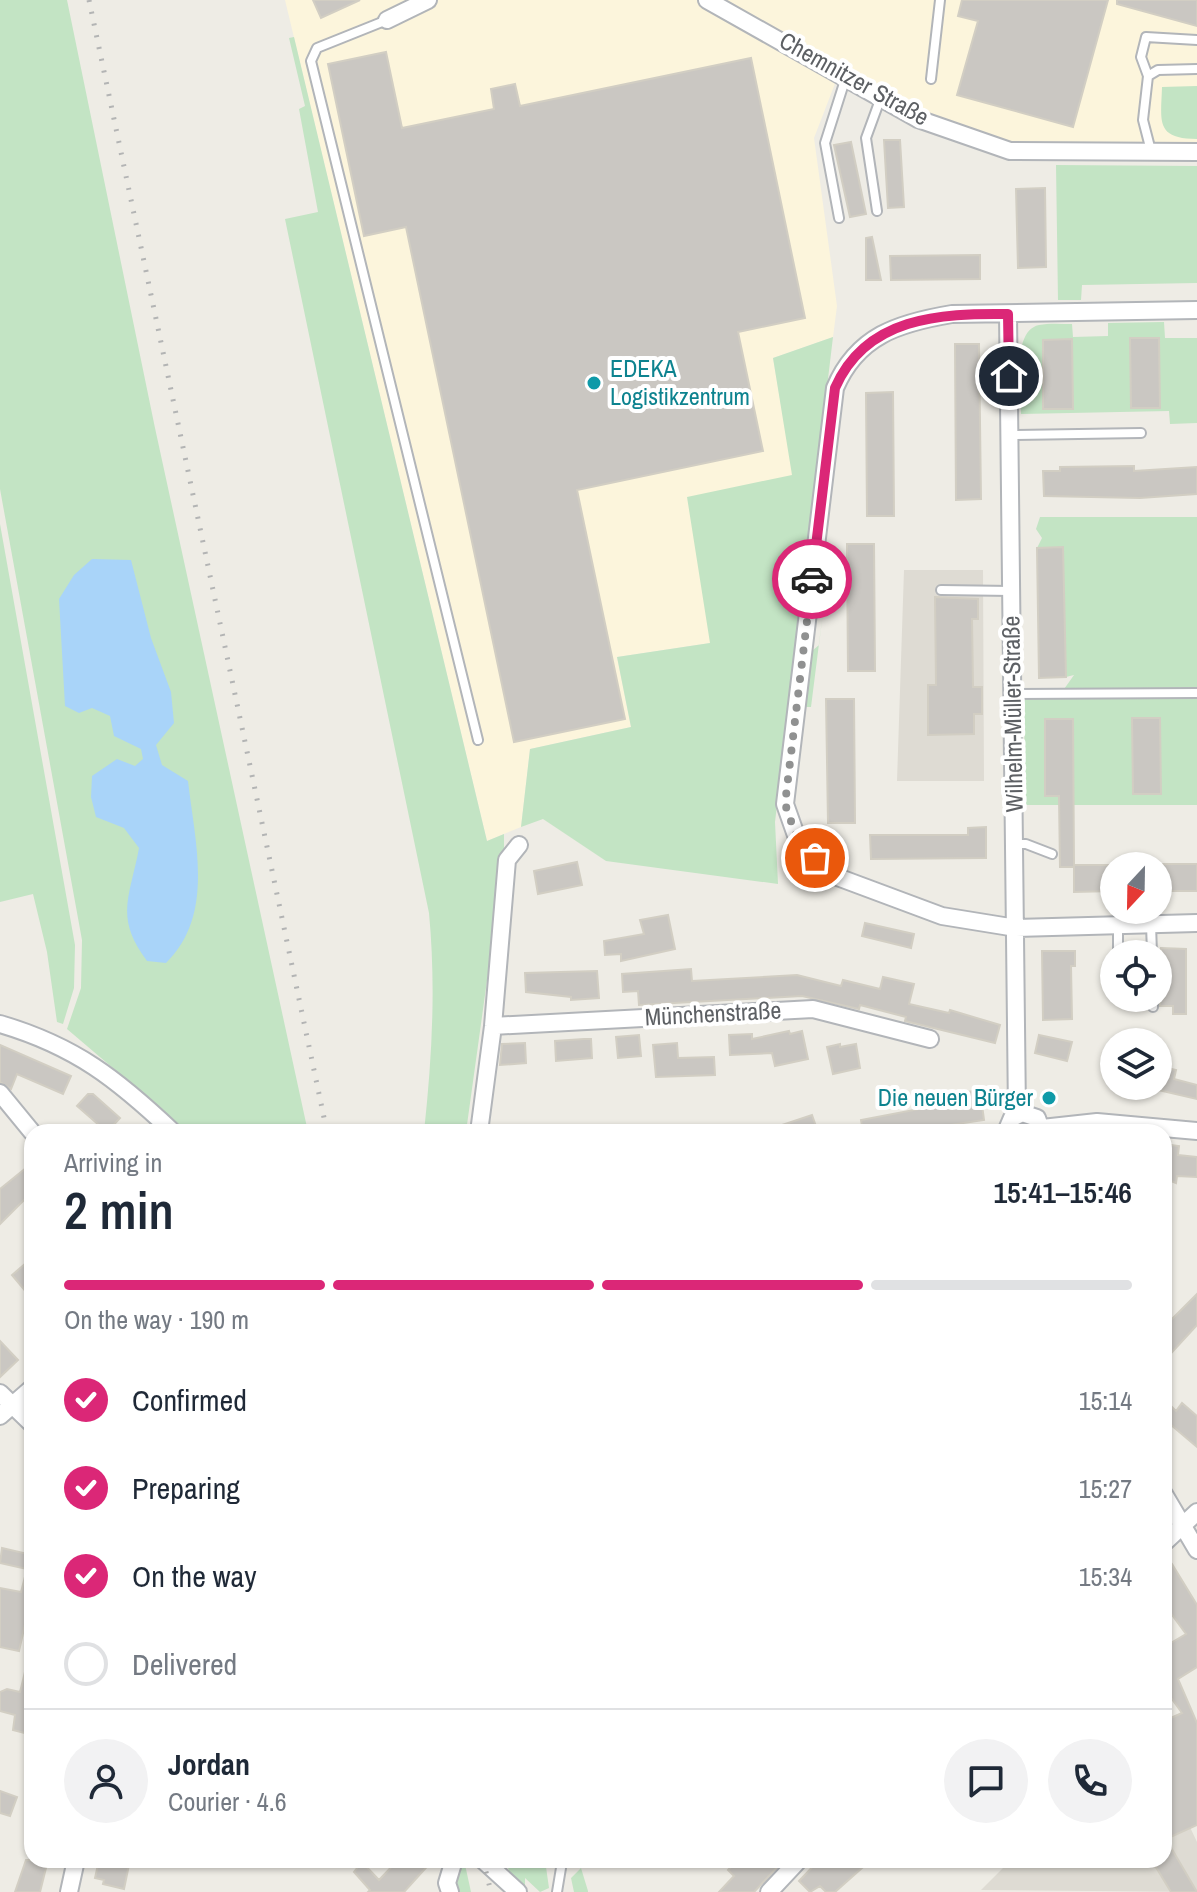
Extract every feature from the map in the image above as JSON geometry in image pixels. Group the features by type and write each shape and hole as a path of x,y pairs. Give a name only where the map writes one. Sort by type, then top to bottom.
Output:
{"street":[{"path":"387,20 428,0"},
{"name":"Chemnitzer Straße","path":"707,0 918,119 1010,151 1197,152"},
{"path":"1151,924 1016,928 942,916 832,875 798,841 785,804 835,388 846,361 871,340 918,320 952,314 1197,310"},
{"name":"Wilhelm-Müller-Straße","path":"1008,314 1017,1114"},
{"path":"480,1124 493,1026 507,860 519,845"},
{"path":"1172,924 1197,923"},
{"name":"Münchenstraße","path":"493,1026 813,1009 930,1039"},
{"path":"0,1024 80,1055 109,1074 164,1124"},
{"path":"0,1093 25,1124"},
{"path":"1008,1124 1017,1114 1033,1115 1038,1124"},
{"path":"1083,1124 1119,1124"},
{"path":"1172,1129 1197,1131"},
{"path":"0,1393 6,1410 24,1420"},
{"path":"6,1410 24,1395"},
{"path":"1172,1508 1197,1550"},
{"path":"1172,1536 1197,1512"},
{"path":"69,1892 74,1868"},
{"path":"450,1892 447,1883 452,1868"},
{"path":"492,1868 518,1892"},
{"path":"769,1892 792,1868"}],"lane":[{"path":"931,79 940,0"},
{"path":"387,20 317,48 311,61 478,740"},
{"path":"1151,152 1143,120 1148,76 1141,57 1146,37 1197,40"},
{"path":"1148,76 1158,70 1197,69"},
{"path":"839,218 825,143 846,77"},
{"path":"877,211 866,138 881,97"},
{"path":"1010,435 1141,433"},
{"path":"941,590 1012,591"},
{"path":"1013,694 1197,693"},
{"path":"1014,844 1026,844 1052,854"},
{"path":"1151,924 1152,940"},
{"path":"1118,925 1118,940"},
{"path":"557,1892 561,1868"}],"shaded area":[{"path":"285,0 1197,0 1197,150 1011,150 836,81 814,138 837,306 833,337 773,358 793,475 710,643 617,657 631,727 530,749 521,827 487,841"},
{"path":"904,570 983,570 984,781 897,781"},
{"path":"1172,1789 1197,1842 1197,1892 981,1890 1003,1868 1172,1868"}],"green space":[{"path":"0,0 67,0 155,428 306,1124 179,1124 67,1029 81,988 82,940 0,489"},
{"path":"294,37 487,841 504,834 504,858 467,1124 425,1124 432,1022 429,913 285,219 318,212 299,109 305,106 289,38"},
{"path":"1197,86 1197,139 1174,136 1163,126 1162,87"},
{"path":"1056,165 1197,166 1197,283 1082,285 1081,300 1058,300"},
{"path":"1164,322 1165,338 1197,338 1197,423 1170,424 1169,411 1021,414 1021,350 1030,330 1043,324 1072,324 1073,337 1108,336 1108,323","holes":["1130,338 1160,408 1131,408","1071,339 1073,409 1044,409 1043,340"]},
{"path":"833,337 775,822 778,884 606,861 543,819 521,827 530,749 631,727 617,657 710,643 687,497 792,475 773,358"},
{"path":"1040,517 1197,517 1197,805 1025,805 1024,694 1062,692 1074,675 1066,677 1063,548 1037,548 1042,538 1036,529","holes":["1133,718 1160,718 1161,794","1045,719 1073,719 1074,796 1045,796"]},
{"path":"0,524 75,945 74,988 63,1024 57,1022 47,952 33,894 0,902"},
{"path":"819,645 811,707 805,707 812,651"},
{"path":"458,1868 466,1868 471,1892 453,1892"},
{"path":"508,1868 546,1868 549,1888 540,1892 525,1878 525,1892 512,1892"},
{"path":"581,1868 588,1892 574,1892 571,1878"}],"water":[{"path":"92,559 131,560 151,638 171,692 174,723 156,745 162,765 188,781 197,853 196,901 191,923 181,944 166,963 147,961 131,932 127,906 139,848 124,828 96,817 91,797 92,776 117,759 135,766 143,759 141,749 114,736 110,716 92,708 79,713 65,706 59,599 74,575"}],"building":[{"path":"313,0 360,0 321,18"},
{"path":"962,0 1108,0 1073,127 957,95 978,21 958,16"},
{"path":"1117,0 1197,0 1197,26 1117,4"},
{"name":"EDEKA Logistikzentrum","path":"386,52 402,128 494,109 491,89 515,84 520,106 751,58 805,318 738,332 763,451 577,490 625,719 514,742 406,227 364,236 328,64"},
{"path":"884,140 900,140 904,207 888,208"},
{"path":"851,142 866,214 850,217 834,145"},
{"path":"1045,188 1046,267 1018,268 1016,189"},
{"path":"872,237 881,280 866,280 866,238"},
{"path":"980,255 980,279 891,280 890,256"},
{"path":"1130,338 1159,338 1160,408 1131,408"},
{"path":"1072,339 1073,409 1043,409 1043,340"},
{"path":"955,344 979,344 981,499 956,500"},
{"path":"893,392 894,516 867,516 866,393"},
{"path":"1134,466 1134,471 1197,467 1197,494 1140,498 1044,496 1043,471 1060,471 1060,467"},
{"path":"847,544 874,544 875,671 848,671"},
{"path":"1063,547 1066,677 1039,678 1037,548"},
{"path":"935,597 978,599 978,619 972,619 973,687 982,687 982,714 974,714 974,734 928,735 928,685 936,685"},
{"path":"826,699 854,699 855,823 828,823"},
{"path":"1132,718 1160,718 1161,794 1133,794"},
{"path":"1045,719 1073,719 1074,867 1060,867 1059,796 1045,796"},
{"path":"986,827 986,858 871,859 870,835 968,835 968,828"},
{"path":"577,862 582,885 538,894 534,871"},
{"path":"1172,864 1197,864 1197,891 1172,891"},
{"path":"1074,865 1100,865 1100,891 1074,892"},
{"path":"668,915 675,949 621,961 621,954 605,955 604,941 644,934 640,920"},
{"path":"865,923 914,934 911,948 862,936"},
{"path":"1172,948 1186,949 1186,1014 1173,1014"},
{"path":"1042,951 1075,951 1075,966 1071,966 1072,1019 1043,1020"},
{"path":"691,969 692,981 797,975 841,986 843,980 880,989 883,977 914,984 909,1004 949,1013 950,1010 1000,1025 995,1043 905,1021 906,1017 860,1005 859,1009 802,996 639,1005 638,991 623,992 622,974"},
{"path":"597,971 599,998 571,1000 571,997 526,992 525,973"},
{"path":"789,1031 790,1034 802,1031 808,1059 775,1066 772,1053 730,1055 729,1035 752,1034 752,1039"},
{"path":"639,1035 641,1056 618,1058 616,1037"},
{"path":"1039,1035 1072,1042 1067,1061 1035,1053"},
{"path":"591,1039 592,1058 556,1061 555,1041"},
{"path":"525,1043 526,1063 500,1065 502,1044"},
{"path":"677,1043 678,1058 714,1057 715,1075 656,1077 653,1045"},
{"path":"840,1044 840,1047 856,1044 860,1068 833,1074 827,1047"},
{"path":"0,1045 71,1076 63,1094 17,1074 11,1089 0,1082"},
{"path":"1172,1069 1176,1070 1174,1079 1197,1085 1197,1099 1172,1093"},
{"path":"980,1090 984,1120 957,1124 862,1124 861,1120 956,1102 955,1094"},
{"path":"88,1094 93,1094 120,1118 114,1124 98,1124 77,1106"},
{"path":"812,1115 815,1124 785,1124"},
{"path":"1172,1145 1179,1146 1178,1155 1197,1157 1197,1177 1177,1176 1176,1183 1172,1181"},
{"path":"24,1170 24,1200 0,1224 0,1189"},
{"path":"24,1265 24,1289 12,1275"},
{"path":"1197,1294 1197,1325 1172,1352 1172,1319"},
{"path":"0,1341 18,1360 0,1377"},
{"path":"1182,1403 1197,1416 1197,1447 1172,1426 1172,1407 1176,1411"},
{"path":"2,1548 24,1553 24,1568 0,1563"},
{"path":"1172,1564 1197,1605 1197,1667 1178,1679 1197,1723 1197,1825 1172,1836 1172,1717 1182,1713 1172,1699 1172,1642 1186,1634 1172,1615"},
{"path":"24,1580 24,1629 19,1651 0,1647 0,1588 21,1592"},
{"path":"24,1676 24,1733 13,1730 15,1715 0,1711 0,1692 7,1689 20,1692"},
{"path":"0,1791 17,1797 10,1816 0,1813"},
{"path":"1172,1849 1197,1892 1171,1892 1156,1868 1172,1868"},
{"path":"24,1866 46,1868 40,1892 15,1892"},
{"path":"97,1868 128,1868 124,1889 103,1884 104,1880 95,1878"},
{"path":"357,1868 368,1868 379,1880 390,1868 426,1868 404,1892 368,1892 370,1890 354,1872"},
{"path":"776,1868 754,1892 719,1892 734,1876 728,1870"},
{"path":"811,1868 862,1868 835,1892 826,1892 820,1886 810,1892 799,1881"}],"railway":[{"path":"89,0 325,1124"},
{"path":"485,1868 491,1892"}],"way so far":[{"path":"812,579 785,804 798,841 815,858"}],"place":[{"name":"EDEKA Logistikzentrum","path":"594,383"},
{"name":"Die neuen Bürger","path":"1049,1098"}],"route":[{"path":"812,579 835,388 846,361 871,340 918,320 952,314 1008,314 1009,376"}]}
